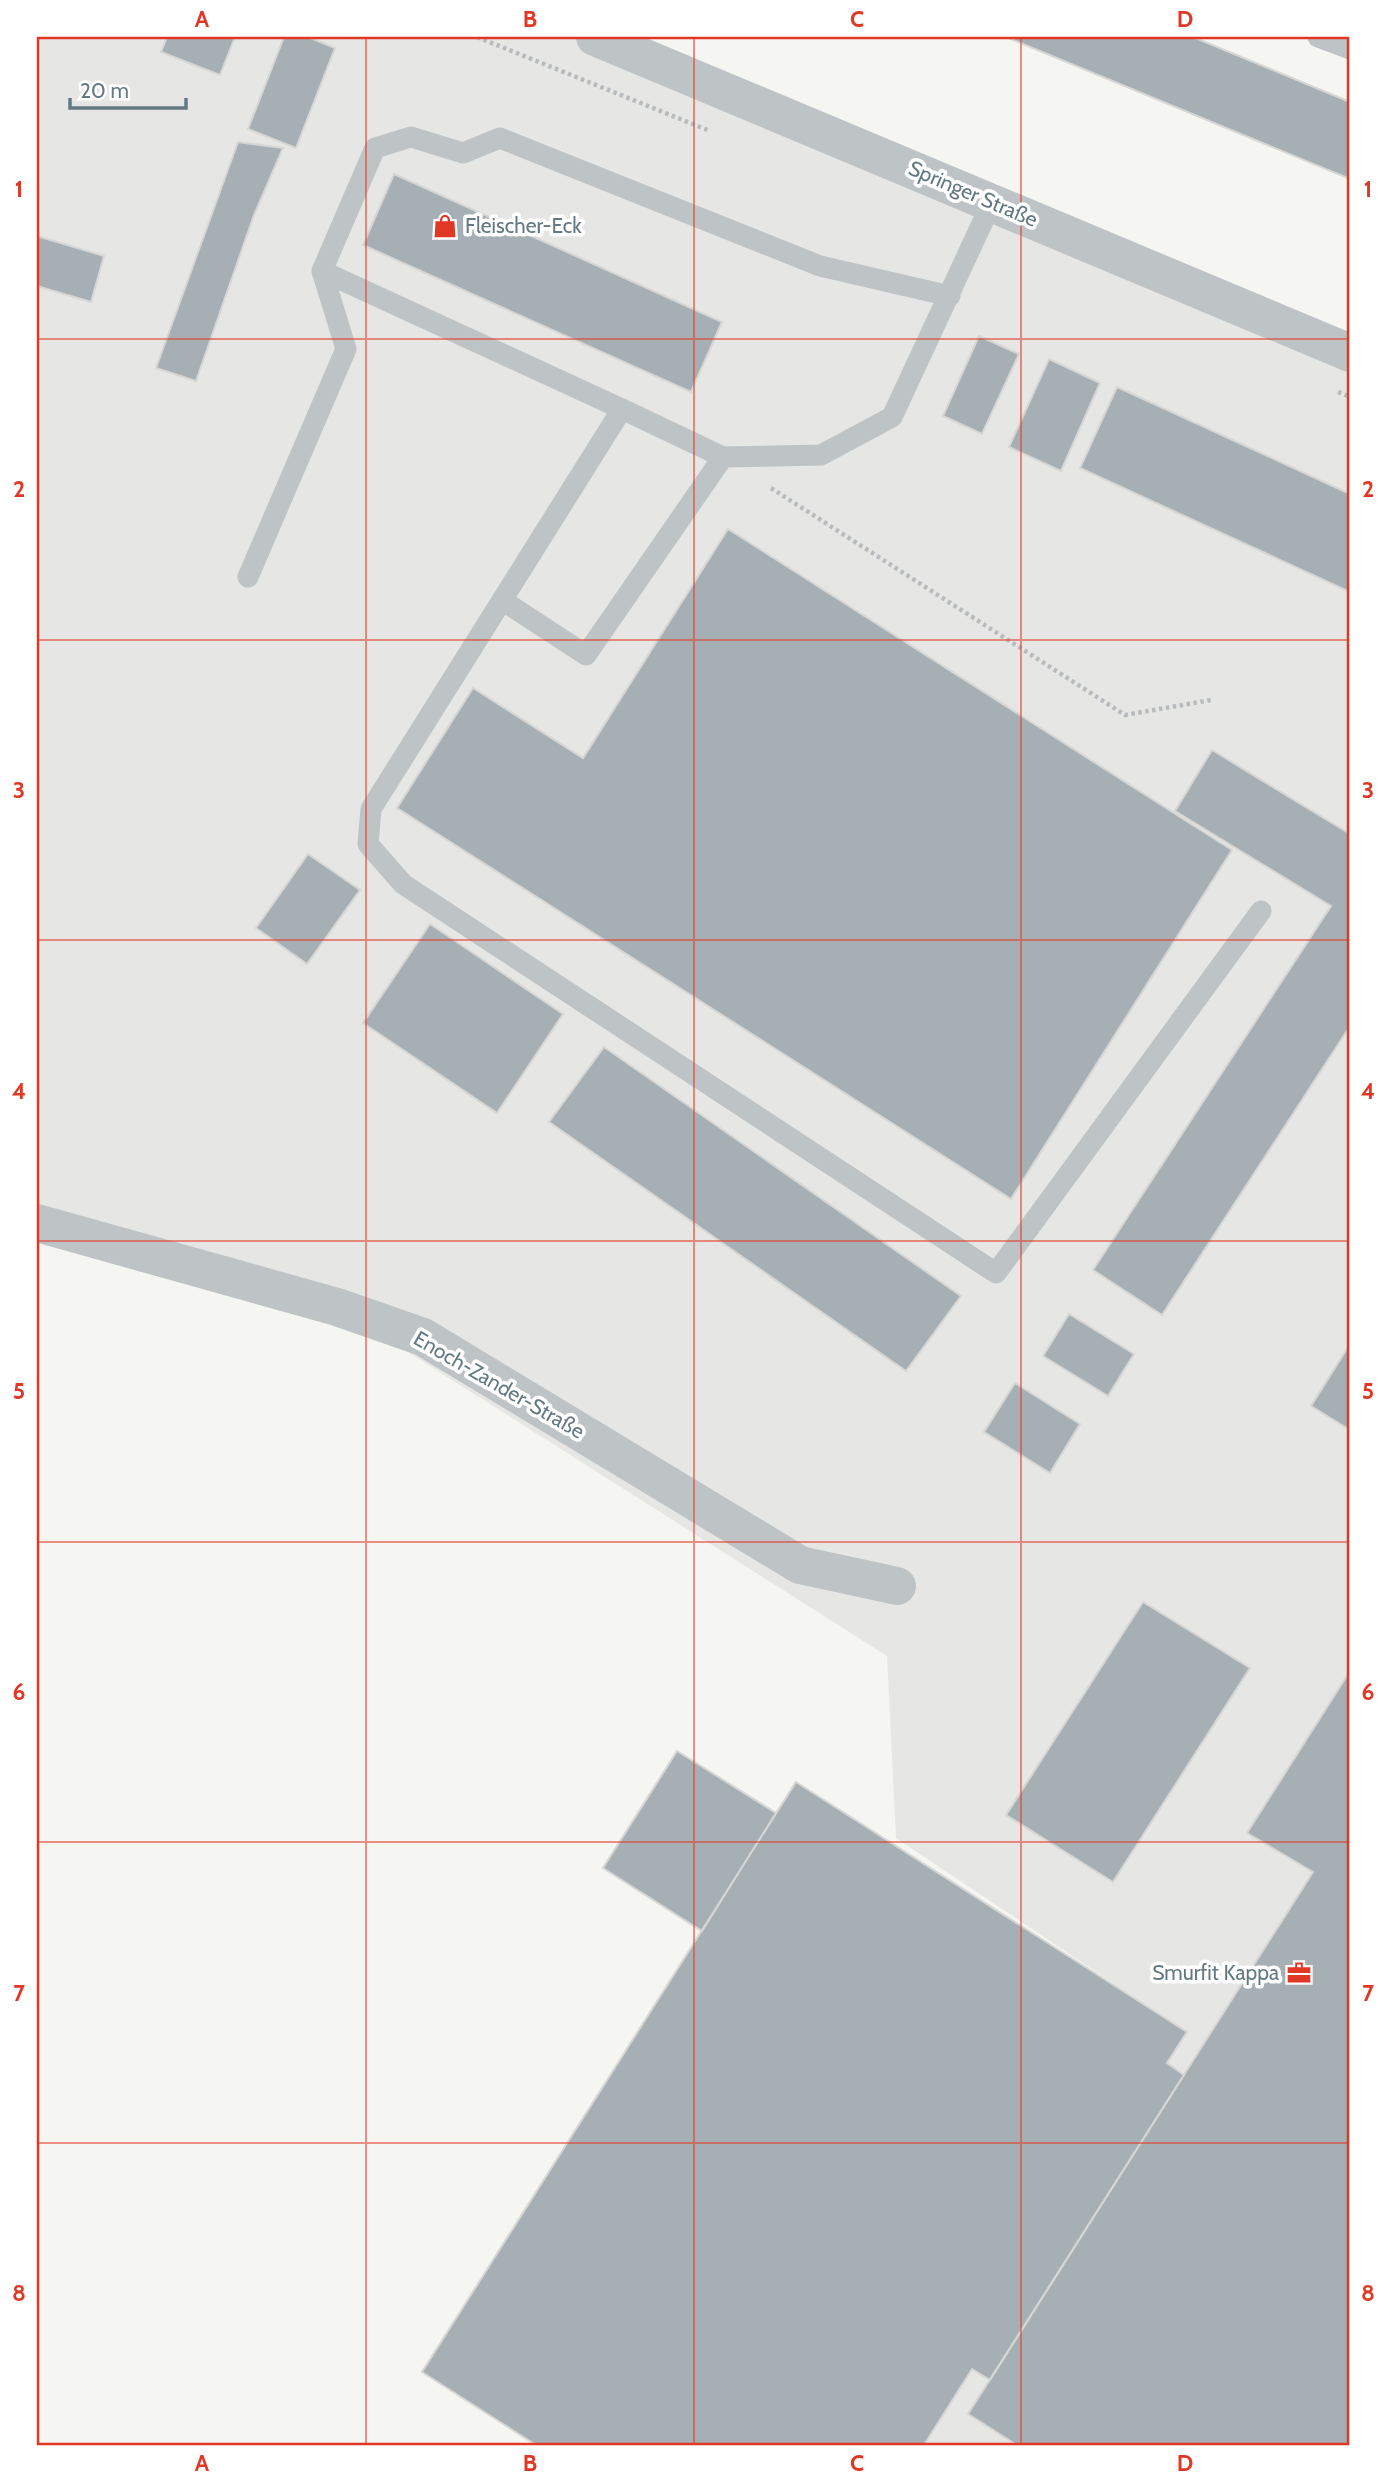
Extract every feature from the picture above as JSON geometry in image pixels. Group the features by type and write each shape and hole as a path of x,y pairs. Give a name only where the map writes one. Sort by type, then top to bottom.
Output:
{"street":[{"name":"Springer Straße","path":"595,37 1350,353"},
{"name":"Enoch-Zander-Straße","path":"37,1223 337,1307 423,1337 800,1565 897,1586"}],"lane":[{"path":"1318,37 1350,50"},
{"path":"248,577 346,349 321,271 375,148 411,137 463,153 500,138 820,266 950,296"},
{"path":"321,271 723,457 821,455 892,417 992,202"},
{"path":"622,409 371,809 368,844 403,884 996,1273 1261,911"},
{"path":"502,600 586,654 723,457"}],"path":[{"path":"723,457 1125,715 1211,701"}],"shaded area":[{"path":"37,37 595,37 1350,353 1350,2445 815,2445 1123,1990 896,1838 887,1656 337,1307 37,1223"}],"building":[{"path":"167,37 235,37 220,75 161,52"},
{"path":"284,37 308,37 335,48 296,148 248,129"},
{"path":"1006,37 1193,37 1350,102 1350,179"},
{"path":"238,142 283,148 254,215 196,381 156,368"},
{"path":"394,174 722,322 691,392 363,245"},
{"path":"37,236 104,256 91,302 37,286"},
{"path":"979,336 1019,354 982,434 943,416"},
{"path":"1049,359 1100,383 1061,471 1009,447"},
{"path":"1117,387 1350,494 1350,592 1080,468"},
{"path":"728,529 1232,850 1011,1199 397,808 473,688 583,758"},
{"path":"1212,750 1350,834 1350,1026 1162,1315 1093,1270 1331,906 1175,811"},
{"path":"308,854 360,890 307,964 256,928"},
{"path":"430,924 563,1014 497,1113 363,1023"},
{"path":"604,1047 961,1296 906,1371 549,1122"},
{"path":"1069,1314 1134,1354 1108,1396 1043,1356"},
{"path":"1350,1344 1350,1430 1311,1406"},
{"path":"1015,1383 1080,1424 1050,1473 984,1432"},
{"path":"1143,1602 1250,1668 1113,1882 1006,1815"},
{"name":"Smurfit Kappa","path":"1350,1671 1350,2445 1017,2445 968,2414 1313,1872 1247,1833"},
{"path":"677,1751 776,1813 702,1931 603,1868"},
{"path":"796,1782 1187,2032 1167,2063 1184,2075 990,2380 972,2369 924,2445 536,2445 422,2372"}],"place":[{"name":"Fleischer-Eck","path":"445,226"},
{"name":"Smurfit Kappa","path":"1299,1973"}]}
